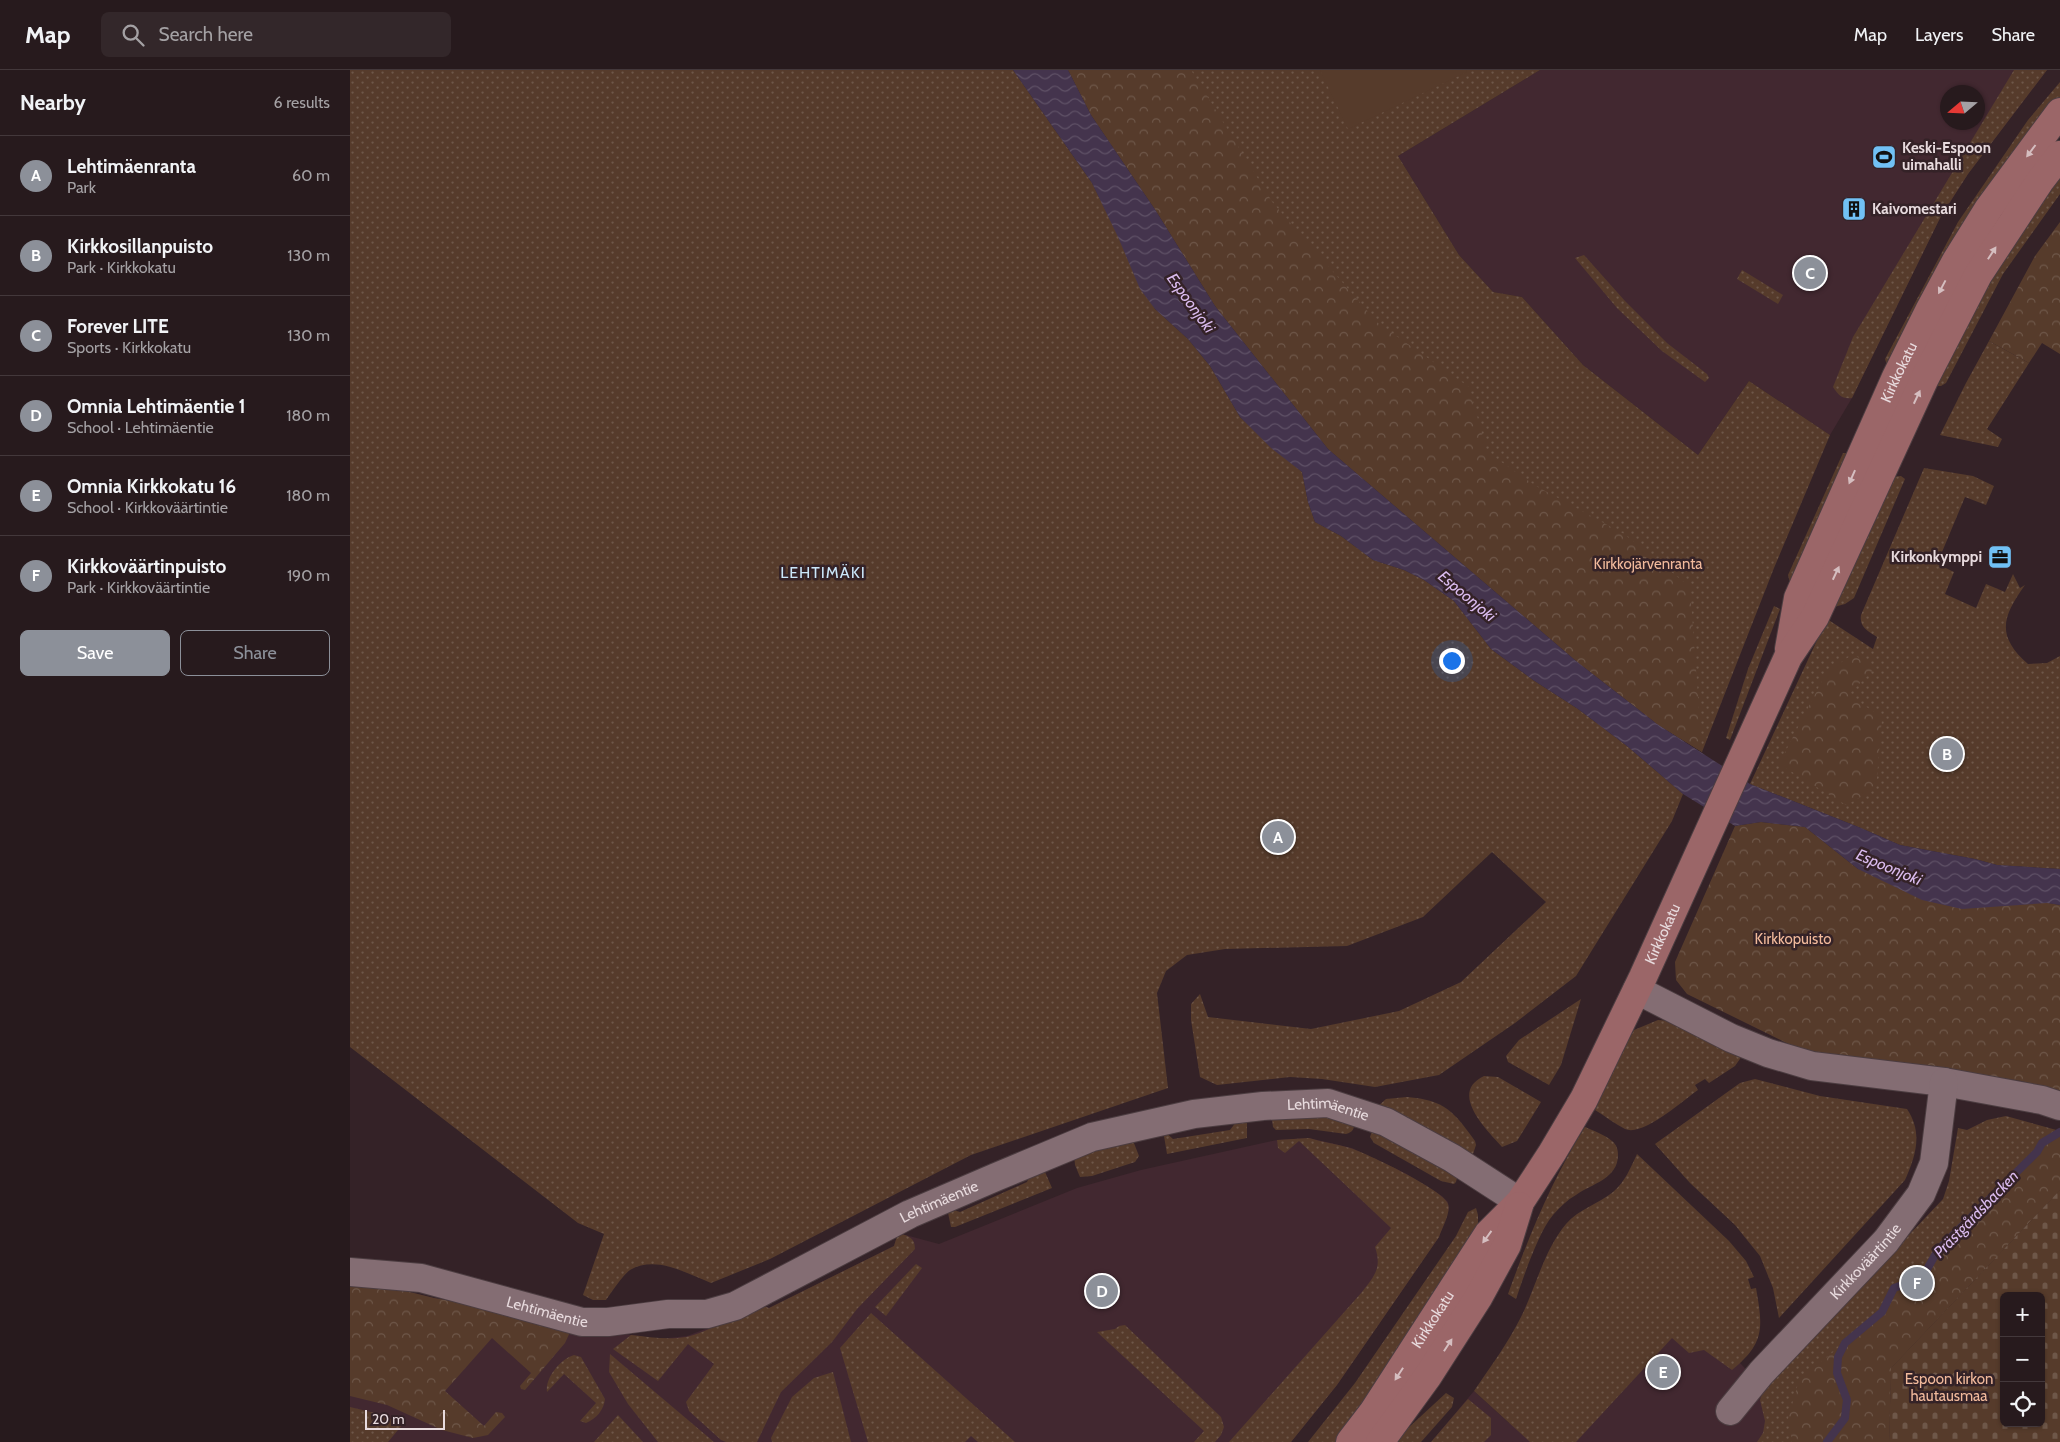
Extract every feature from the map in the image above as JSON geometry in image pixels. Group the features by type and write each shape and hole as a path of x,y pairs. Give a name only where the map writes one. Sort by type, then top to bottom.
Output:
{"main road":[{"name":"Kirkkokatu","path":"1788,657 1798,598 1896,377 1956,261 1989,208 2060,112"},
{"name":"Kirkkokatu","path":"1350,1442 1373,1412 1488,1234 1520,1202 1584,1099 1637,990 1788,657 1815,617 1925,378 1978,275 2040,181 2060,155"},
{"name":"Kirkkokatu","path":"1380,1442 1428,1376 1478,1298 1507,1245 1520,1202"}],"street":[{"path":"1637,990 1731,1038 1812,1066 1944,1082 2042,1100 2060,1106"},
{"name":"Kirkkoväärtintie","path":"1730,1410 1761,1373 1886,1241 1921,1194 1934,1163 1944,1082"},
{"name":"Lehtimäentie","path":"350,1272 421,1278 582,1322 608,1322 668,1314 707,1314 735,1306 910,1214 1092,1137 1194,1114 1263,1106 1328,1103 1386,1122 1452,1158 1520,1202"}],"shaded area":[{"path":"1540,70 2047,70 1968,174 1941,216 1852,398 1830,435 1749,381 1698,455 1583,365 1522,297 1493,292 1459,255 1398,156"},
{"path":"1309,1138 1352,1148 1405,1173 1442,1196 1448,1202 1449,1209 1439,1237 1337,1385 1291,1442 350,1442 350,1284 377,1284 434,1298 631,1335 659,1339 687,1336 721,1323 758,1304 769,1308 894,1246 898,1233 939,1244 1077,1188 1141,1170 1277,1140"},
{"path":"1652,1306 1740,1363 1764,1388 1770,1442 1431,1442 1474,1391 1509,1423"}],"green space":[{"path":"350,70 1013,70 1092,183 1155,309 1188,339 1210,366 1240,417 1302,472 1308,502 1315,522 1341,536 1373,560 1404,570 1424,580 1454,601 1491,649 1533,680 1578,709 1627,746 1683,794 1672,821 1576,976 1515,1023 1439,1075 1375,1087 1322,1079 1290,1077 1217,1085 1200,1077 1191,1020 1191,1004 1200,994 1208,1017 1311,1029 1399,1011 1461,982 1546,902 1492,852 1423,917 1347,946 1225,949 1187,955 1166,971 1157,993 1168,1088 971,1155 770,1259 711,1283 671,1267 650,1264 627,1272 606,1300 593,1300 583,1295 604,1234 578,1223 350,1047"},
{"name":"Kirkkojärvenranta","path":"1068,70 1540,70 1398,156 1459,255 1493,292 1522,297 1583,365 1698,455 1749,381 1830,435 1774,568 1702,752 1657,724"},
{"path":"1068,70 1191,70 1273,203 1378,323 1469,387 1487,452 1536,486 1624,534 1690,587 1702,752 1657,724 1576,661 1328,449 1215,306 1156,211 1091,115"},
{"path":"1320,70 1466,70 1467,72 1348,129"},
{"path":"2014,70 2047,70 1968,174 1941,216 1852,398 1841,396 1833,387 1853,337 1978,130 1985,130 1985,118"},
{"path":"2060,82 2060,98 2037,127 1887,365 1885,359 1958,222 2028,120"},
{"path":"2060,169 2060,194 2003,274 1946,383 1936,386 1933,382 1991,267"},
{"path":"2060,222 2060,354 2042,343 2029,363 1989,341 2035,256"},
{"path":"1584,255 1625,301 1667,343 1707,374 1709,378 1705,382 1662,351 1617,308 1575,258"},
{"path":"1742,270 1783,295 1778,304 1737,279"},
{"path":"1989,341 2029,363 1987,429 2002,439 1998,447 1940,435"},
{"path":"1843,453 1847,453 1790,583 1788,575"},
{"path":"1924,468 1973,476 1994,486 1986,505 1965,497 1937,564 1954,572 1945,594 1976,608 1986,584 2005,592 2013,574 2020,588 2025,585 2017,596 2007,617 2007,635 2011,644 2028,664 2047,663 2060,656 2060,869 1997,865 1900,845 1750,784 1827,619 1873,649 1877,637 1863,626 1861,615"},
{"path":"1901,476 1905,479 1854,598 1845,604 1834,607 1891,477"},
{"path":"1774,606 1780,609 1730,740 1726,738 1748,669"},
{"path":"1853,654 1875,668 1848,695 1882,717 1876,789 1846,805 1779,764 1826,673"},
{"name":"Kirkkopuisto","path":"1761,822 1805,827 1858,869 2060,905 2060,1091 2021,1081 1914,1065 1867,1064 1801,1050 1687,994 1676,980 1675,962 1735,826"},
{"path":"1581,999 1561,1065 1549,1085 1508,1062 1506,1056 1519,1040"},
{"path":"1658,1020 1671,1021 1742,1056 1735,1066 1709,1083 1705,1079 1695,1085 1698,1090 1662,1117 1642,1128 1625,1129 1595,1110 1634,1030"},
{"path":"1484,1076 1498,1077 1541,1102 1517,1141 1502,1147 1480,1122 1470,1101 1470,1092 1474,1083"},
{"path":"1755,1079 1820,1096 1907,1109 1912,1118 1916,1135 1915,1153 1905,1180 1779,1318 1773,1288 1760,1256 1735,1225 1690,1183 1655,1144 1740,1083"},
{"path":"1407,1097 1431,1101 1454,1115 1475,1141 1476,1145 1473,1154 1377,1107 1386,1099"},
{"path":"1328,1115 1355,1122 1353,1130 1346,1134 1309,1129 1276,1130 1273,1127 1272,1119"},
{"path":"2006,1116 2060,1131 2060,1190 1891,1368 1889,1442 1757,1442 1763,1433 1765,1421 1760,1400 1764,1388 1943,1199 1949,1181 1958,1128 1967,1130 1987,1120"},
{"path":"1247,1117 1247,1138 1167,1154 1163,1130 1173,1139 1230,1130 1239,1118"},
{"path":"1585,1127 1603,1135 1614,1143 1618,1151 1617,1163 1609,1175 1570,1199 1561,1206 1547,1223 1527,1267 1516,1299 1508,1294 1524,1251 1552,1187"},
{"path":"1373,1128 1457,1178 1456,1182 1454,1184 1441,1181 1374,1143 1370,1137"},
{"path":"2060,1132 2060,1190 1891,1368 1889,1442 1792,1442 1788,1419 1799,1380 1882,1312 1894,1288 1922,1278 1938,1250 2036,1152 2042,1143"},
{"path":"1132,1138 1139,1156 1135,1162 1092,1176 1080,1177 1075,1165 1074,1154"},
{"path":"1309,1138 1359,1151 1419,1181 1433,1190 1448,1204 1447,1216 1439,1237 1337,1385 1291,1442 1229,1442 1367,1286 1376,1271 1378,1260 1375,1247 1391,1228 1299,1141 1285,1153 1278,1148 1277,1140"},
{"path":"1637,1154 1729,1241 1746,1261 1754,1277 1748,1279 1751,1289 1756,1288 1760,1314 1759,1334 1756,1343 1743,1360 1732,1370 1704,1350 1689,1353 1672,1338 1576,1442 1530,1442 1474,1391 1516,1327 1558,1234 1577,1214 1613,1192 1621,1184"},
{"path":"1042,1165 1052,1188 951,1227 947,1208 960,1212 1027,1182 1033,1168"},
{"name":"Espoon kirkon hautausmaa","path":"2060,1190 2060,1442 1889,1442 1891,1368"},
{"path":"1476,1208 1478,1227 1339,1442 1308,1442 1355,1383 1456,1236 1468,1212"},
{"path":"898,1233 912,1239 915,1249 857,1309 832,1342 781,1392 757,1442 726,1442 721,1440 689,1411 686,1402 714,1364 688,1344 658,1381 613,1349 631,1335 665,1338 686,1337 713,1327 758,1304 769,1308 894,1246"},
{"path":"916,1264 922,1268 886,1316 875,1307"},
{"path":"350,1284 377,1284 434,1298 510,1311 571,1330 565,1343 525,1390 521,1389 520,1386 531,1373 492,1338 445,1391 484,1426 496,1412 502,1413 505,1417 488,1435 473,1438 442,1430 387,1405 350,1396"},
{"path":"871,1313 1015,1442 978,1442 971,1436 965,1442 868,1442 840,1348"},
{"path":"1125,1325 1221,1417 1224,1427 1221,1435 1215,1442 1194,1442 1204,1431 1097,1332"},
{"path":"610,1354 714,1442 658,1442 628,1404 609,1372"},
{"path":"574,1355 581,1357 605,1399 599,1414 586,1423 580,1421 596,1403 564,1374 547,1392 549,1380 555,1369 564,1360"},
{"path":"833,1372 851,1442 772,1442 771,1438 792,1397 814,1378"},
{"path":"1446,1393 1454,1398 1452,1407 1421,1442 1393,1442"},
{"path":"1468,1399 1491,1418 1491,1435 1484,1442 1431,1442"},
{"path":"350,1407 379,1414 403,1424 388,1442 350,1442"},
{"path":"618,1415 643,1442 594,1442"}],"water":[{"name":"Espoonjoki","path":"1013,70 1068,70 1091,115 1156,211 1215,306 1328,449 1576,661 1657,724 1750,784 1900,845 1997,865 2060,869 2060,905 2047,903 1962,909 1922,900 1858,869 1805,827 1761,822 1735,826 1683,794 1627,746 1578,709 1533,680 1491,649 1454,601 1424,580 1404,570 1373,560 1341,536 1315,522 1308,502 1302,472 1271,448 1240,417 1210,366 1188,339 1155,309 1140,289 1092,183"}],"waterway":[{"name":"Prästgårdsbacken","path":"1827,1442 1845,1418 1847,1400 1837,1373 1838,1357 1845,1343 1882,1312 1894,1288 1922,1278 1938,1250 2037,1152 2042,1143 2060,1132"}],"place":[{"name":"Keski-Espoon uimahalli","path":"1884,157"},
{"name":"Kaivomestari","path":"1854,209"},
{"name":"Forever LITE","path":"1810,273"},
{"name":"Kirkonkymppi","path":"2000,557"},
{"name":"Kirkkosillanpuisto","path":"1947,754"},
{"name":"Lehtimäenranta","path":"1278,837"},
{"name":"Kirkkoväärtinpuisto","path":"1917,1283"},
{"name":"Omnia Lehtimäentie 1","path":"1102,1291"},
{"name":"Omnia Kirkkokatu 16","path":"1663,1372"}],"district":[{"name":"LEHTIMÄKI","path":"823,572"}]}
